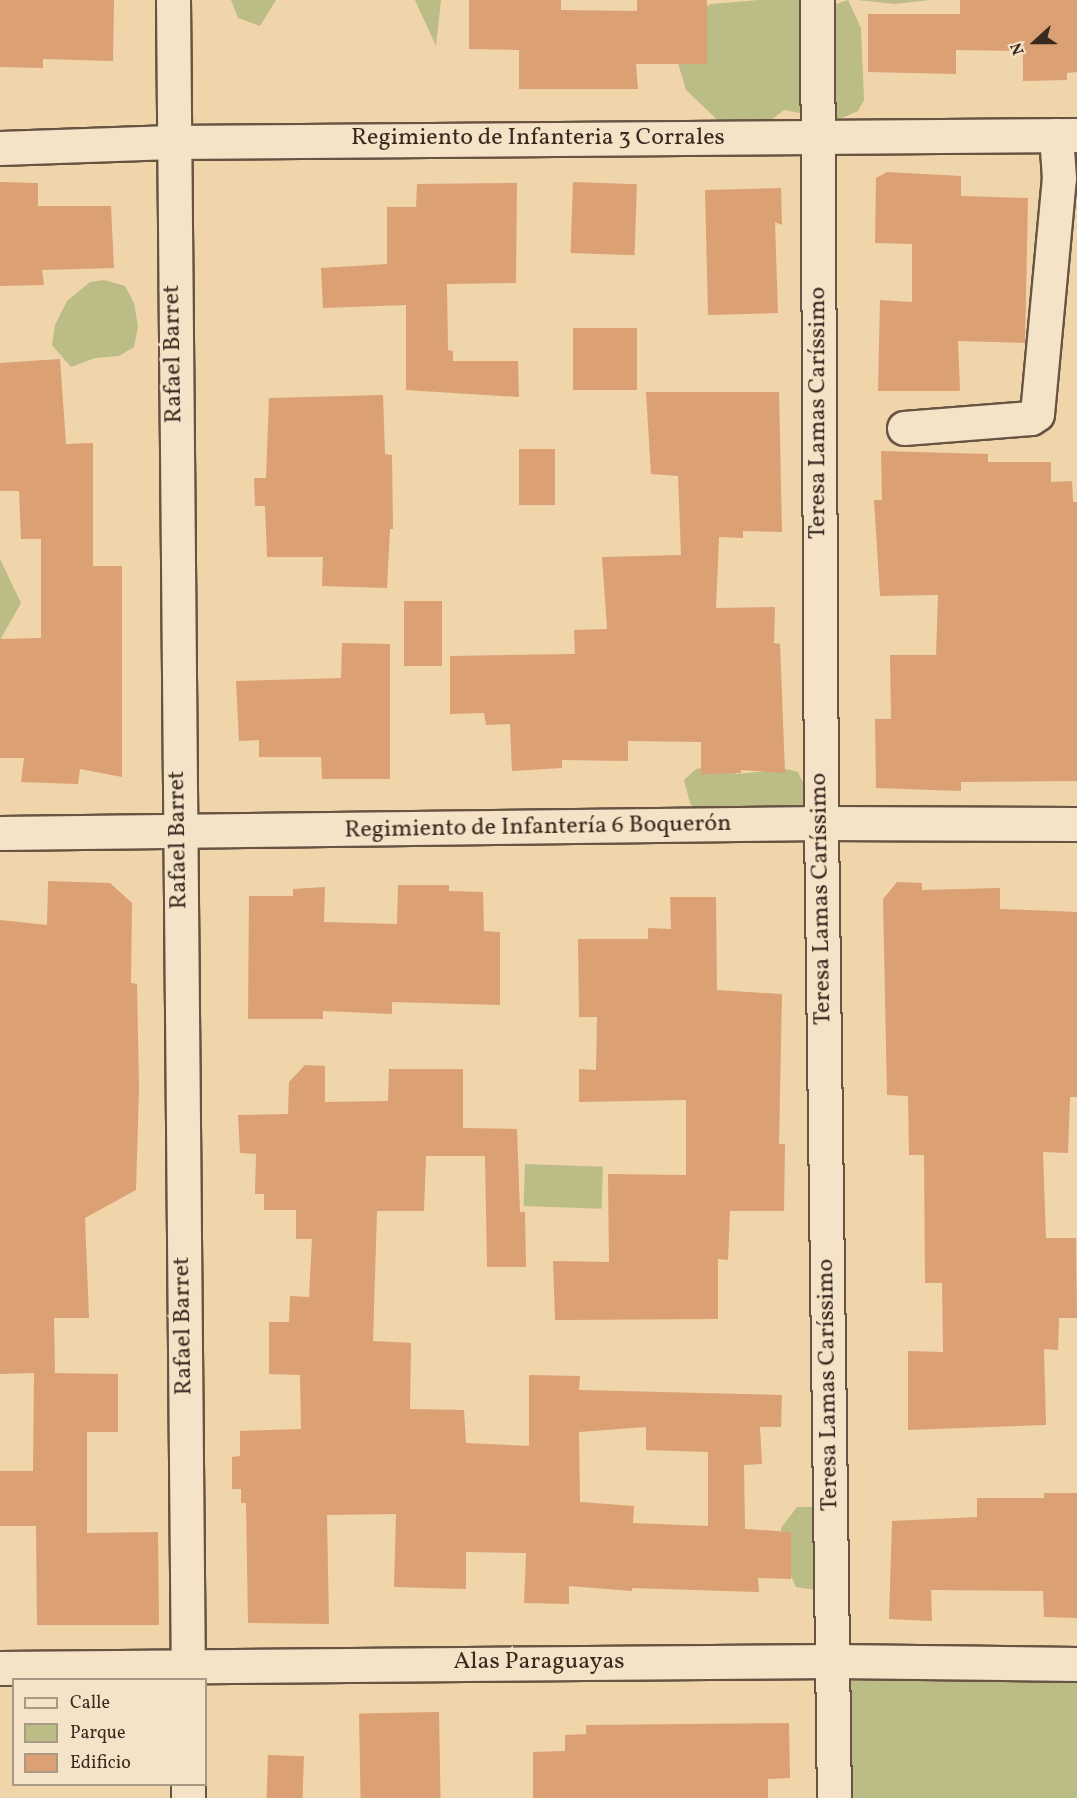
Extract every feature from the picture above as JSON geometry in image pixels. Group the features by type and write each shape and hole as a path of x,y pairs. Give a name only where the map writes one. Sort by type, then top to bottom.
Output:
{"street":[{"name":"Rafael Barret","path":"173,0 172,142 188,1673"},
{"name":"Teresa Lamas Caríssimo","path":"817,0 821,823 834,1798"},
{"name":"Regimiento de Infanteria 3 Corrales","path":"0,148 172,142 1067,135"},
{"path":"904,428 1031,418 1037,414 1059,178 1067,135"},
{"name":"Regimiento de Infantería 6 Boquerón","path":"0,833 179,834 821,823 1077,824"},
{"name":"Alas Paraguayas","path":"0,1668 188,1673 833,1661 1077,1664"}],"green space":[{"path":"231,0 276,0 260,26 238,18"},
{"path":"415,0 441,0 436,46"},
{"path":"797,0 827,7 848,0 861,28 864,100 858,111 837,120 784,110 747,139 727,129 686,90 675,53 683,20 711,4"},
{"path":"857,0 930,0 895,4"},
{"path":"104,280 125,286 134,303 138,326 134,347 119,356 95,358 71,367 52,345 55,325 67,301 90,282"},
{"path":"0,559 21,603 0,640"},
{"path":"712,766 737,774 786,769 798,772 816,809 706,825 690,803 684,780 696,769"},
{"path":"525,1164 603,1167 601,1209 524,1206"},
{"path":"797,1507 814,1507 832,1583 815,1590 796,1587 783,1558 781,1528"},
{"path":"841,1681 1077,1681 1077,1798 841,1798"}],"building":[{"path":"0,0 114,0 113,61 43,59 43,68 0,67"},
{"path":"469,0 561,0 561,10 637,11 637,0 707,0 707,64 636,64 638,89 519,89 519,50 469,49"},
{"path":"960,0 1077,0 1077,72 1067,73 1067,80 1023,81 1023,51 956,50 956,74 868,72 868,14 960,14"},
{"path":"887,172 961,176 961,196 1028,198 1025,343 958,341 960,391 878,391 880,300 912,302 912,244 875,243 876,178"},
{"path":"0,182 38,183 38,206 111,206 114,268 42,270 44,285 0,286"},
{"path":"573,182 637,184 634,255 571,253"},
{"path":"517,183 516,283 447,284 448,350 453,351 453,361 518,361 519,397 406,390 406,305 323,308 321,268 387,264 387,207 416,207 417,184"},
{"path":"781,188 782,225 775,222 778,313 708,315 705,190"},
{"path":"573,328 637,328 637,390 573,390"},
{"path":"60,359 66,444 93,443 93,566 122,566 122,777 80,769 78,784 21,782 24,758 0,758 0,639 41,638 41,539 21,539 19,491 0,491 0,363"},
{"path":"646,392 779,392 782,532 743,531 743,538 719,537 716,608 775,607 774,643 780,644 785,773 741,770 741,773 701,774 701,742 628,741 628,761 562,760 562,768 512,771 510,724 486,725 484,713 450,714 450,656 575,654 574,630 607,629 602,557 681,555 678,476 651,474"},
{"path":"383,395 385,454 392,455 393,529 390,529 387,588 322,586 323,557 267,557 265,506 255,506 254,478 266,478 269,398"},
{"path":"519,449 555,449 555,505 519,505"},
{"path":"881,451 988,454 988,462 1051,462 1051,482 1072,481 1073,502 1077,502 1077,781 961,782 961,791 876,788 875,719 891,719 890,655 936,655 938,595 880,596 874,500 882,500"},
{"path":"404,601 442,601 442,666 404,666"},
{"path":"342,643 390,644 390,779 322,779 321,757 259,757 259,740 239,741 236,681 341,678"},
{"path":"48,881 110,883 132,903 131,983 137,984 139,1087 136,1190 85,1218 89,1318 54,1318 55,1373 49,1373 118,1374 118,1432 87,1432 87,1533 158,1532 159,1625 37,1625 36,1526 0,1526 0,1471 33,1471 34,1373 0,1374 0,920 47,925"},
{"path":"897,882 922,883 922,890 1000,888 1000,909 1077,912 1077,1097 1070,1097 1068,1153 1043,1152 1046,1238 1076,1238 1077,1318 1059,1318 1058,1350 1044,1349 1046,1425 908,1430 908,1351 943,1352 942,1283 925,1283 924,1155 909,1155 908,1096 887,1095 883,899"},
{"path":"398,885 449,885 449,891 483,892 484,931 500,932 500,1005 392,1002 392,1014 323,1011 323,1019 248,1019 249,896 293,896 293,889 325,887 324,922 397,924"},
{"path":"670,897 716,897 717,990 782,994 779,1144 785,1144 784,1211 730,1211 728,1260 718,1259 718,1319 555,1320 553,1261 609,1262 608,1174 686,1175 686,1100 579,1102 579,1069 596,1070 597,1017 579,1017 578,939 648,939 648,928 671,929"},
{"path":"305,1065 325,1066 325,1102 388,1101 389,1069 463,1069 463,1128 517,1129 520,1212 525,1212 526,1267 487,1267 485,1156 426,1156 424,1211 377,1211 373,1341 411,1343 410,1409 464,1410 466,1443 529,1446 529,1375 580,1376 579,1390 782,1395 781,1427 760,1427 762,1464 744,1465 745,1529 791,1532 791,1579 758,1578 759,1592 632,1588 632,1591 569,1586 569,1604 524,1603 526,1553 466,1552 466,1589 394,1587 396,1514 327,1515 329,1624 248,1623 246,1503 241,1503 241,1489 232,1489 232,1457 240,1456 240,1431 301,1429 300,1375 269,1374 269,1322 289,1322 290,1296 309,1297 312,1239 296,1239 296,1210 264,1210 264,1194 255,1194 256,1154 240,1153 238,1115 288,1114 289,1082","holes":["646,1427 646,1450 708,1452 708,1526 633,1523 634,1506 580,1502 579,1432"]},
{"path":"1044,1493 1077,1493 1077,1618 1044,1617 1043,1591 931,1590 932,1621 889,1619 892,1521 977,1517 977,1498 1044,1498"},
{"path":"439,1712 441,1798 360,1798 359,1713"},
{"path":"789,1723 790,1778 768,1779 768,1798 533,1798 533,1752 565,1751 565,1735 586,1734 586,1725"},
{"path":"268,1755 304,1756 303,1798 266,1798"}]}
